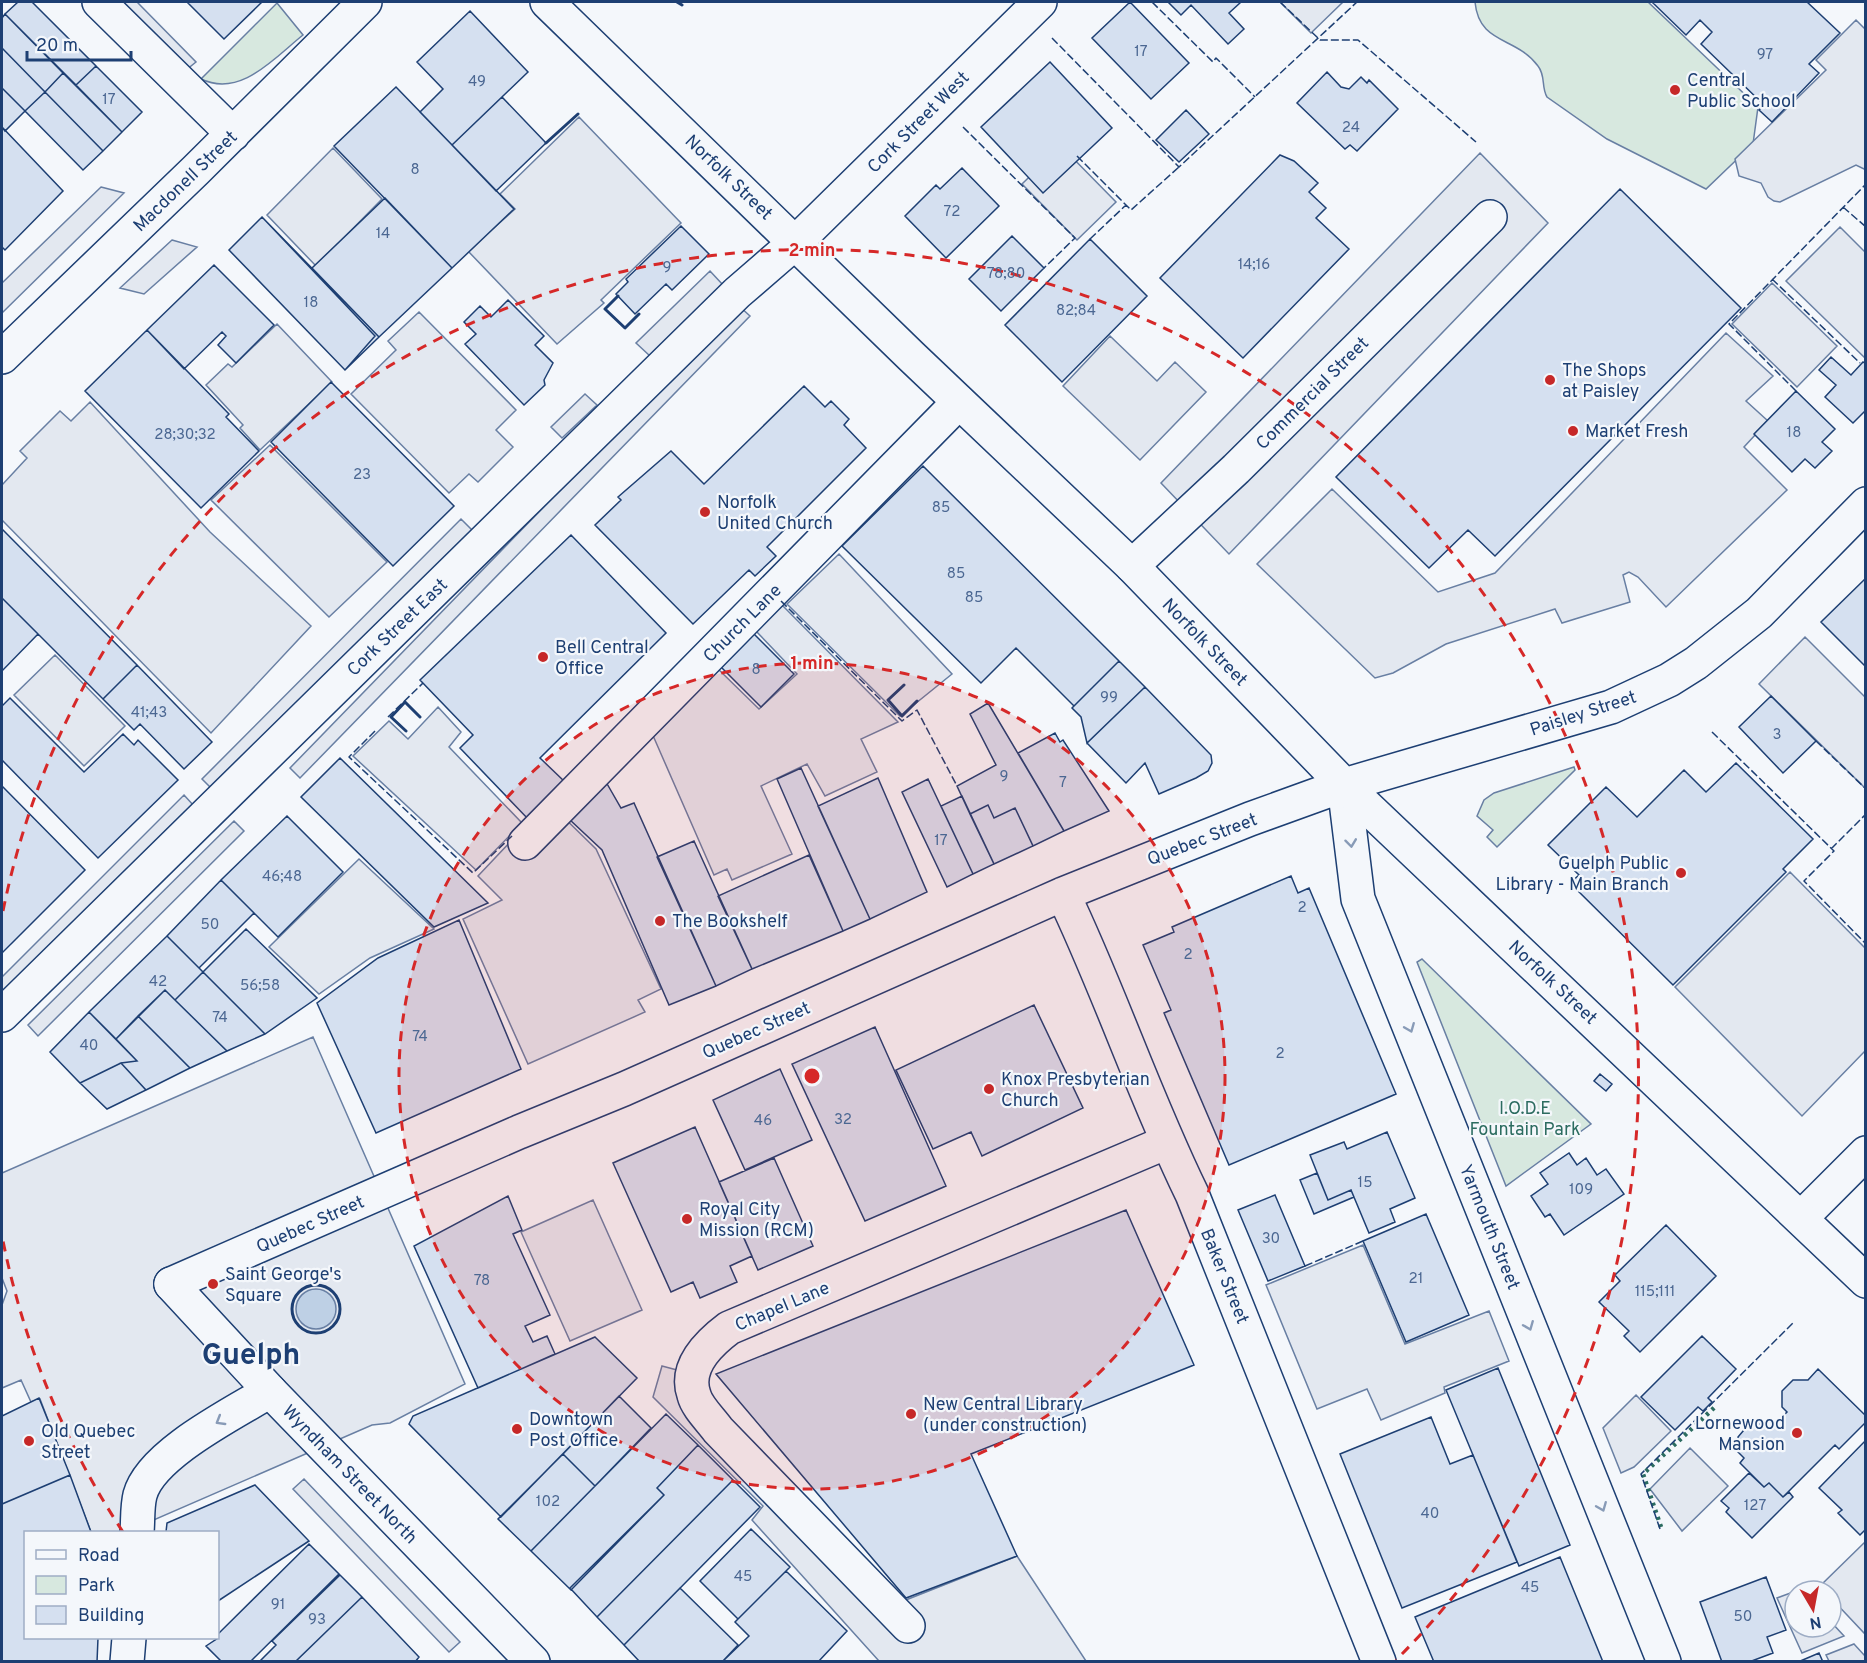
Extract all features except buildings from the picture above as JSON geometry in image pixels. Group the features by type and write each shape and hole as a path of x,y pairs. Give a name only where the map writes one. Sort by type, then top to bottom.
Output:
{"street":[{"path":"99,2 233,134"},
{"name":"Macdonell Street","path":"2,357 233,134 365,2"},
{"name":"Norfolk Street","path":"547,2 959,402 1132,566 1344,785 1866,1281"},
{"name":"Cork Street West","path":"796,242 1040,2"},
{"name":"Commercial Street","path":"1132,566 1236,469 1490,217"},
{"name":"Cork Street East","path":"2,1016 737,293 796,242"},
{"name":"Church Lane","path":"525,843 959,402"},
{"name":"Paisley Street","path":"1344,785 1611,706 1669,680 1696,663 1759,614 1866,504"},
{"name":"Quebec Street","path":"171,1284 519,1132 624,1089 1063,894 1250,819 1344,785"},
{"name":"Yarmouth Street","path":"1344,785 1358,898 1664,1662"},
{"name":"Baker Street","path":"1063,894 1085,939 1167,1142 1192,1194 1379,1662"},
{"name":"Chapel Lane","path":"908,1626 718,1430 694,1395 692,1374 701,1354 711,1342 729,1328 1167,1142"},
{"path":"1802,1218 1866,1153"},
{"name":"Wyndham Street North","path":"171,1284 270,1392 533,1662"},
{"path":"137,1531 140,1496 150,1474 161,1462 209,1428 270,1392"},
{"path":"127,1662 129,1639"}],"green space":[{"path":"1475,2 1648,2 1758,107 1753,144 1706,189 1607,139 1547,97 1538,66 1529,56 1483,26"},
{"path":"277,3 303,35 269,64 243,79 216,84 201,79"},
{"path":"1574,767 1575,770 1497,847 1487,837 1493,830 1477,816 1484,800 1494,793"},
{"name":"I.O.D.E Fountain Park","path":"1422,959 1591,1124 1506,1186 1417,962"}],"shaded area":[{"path":"119,2 137,2 196,62 186,70"},
{"path":"1280,2 1343,2 1311,33"},
{"path":"1856,20 1865,29 1865,167 1864,169 1856,165 1780,202 1774,201 1768,197 1761,183 1739,176 1735,159 1826,70 1816,60"},
{"path":"579,117 681,223 601,300 604,303 557,344 468,251 515,209 500,194"},
{"path":"1061,146 1116,202 1077,240 1022,184"},
{"path":"333,148 382,199 316,266 267,215"},
{"path":"1480,153 1548,223 1229,554 1161,483"},
{"path":"101,187 124,193 2,313 2,283"},
{"path":"1840,227 1865,252 1865,358 1786,281"},
{"path":"172,240 197,247 144,294 120,288"},
{"path":"710,271 723,285 650,356 636,343"},
{"path":"1772,283 1837,346 1797,387 1732,324"},
{"path":"739,306 750,316 300,778 290,768"},
{"path":"419,312 516,410 496,430 513,447 478,482 469,474 449,493 351,394 396,350 388,341"},
{"path":"277,324 332,382 260,450 240,428 243,425 206,385 228,364 232,367"},
{"path":"1726,333 1773,376 1746,401 1768,421 1744,447 1787,490 1666,607 1638,577 1629,572 1623,575 1630,602 1562,623 1555,609 1446,644 1393,673 1375,678 1257,564 1332,489 1438,592 1495,573"},
{"path":"1110,336 1157,381 1175,362 1206,392 1140,460 1063,386"},
{"path":"585,394 597,405 562,438 551,427"},
{"path":"90,402 210,532 311,626 211,733 2,520 2,485 27,458 20,451 60,411 71,421"},
{"path":"270,445 387,562 329,617 211,500"},
{"path":"461,519 472,530 213,790 202,779"},
{"path":"839,554 952,674 900,716 787,604"},
{"path":"782,605 898,722 861,739 877,772 825,796 807,764 761,786 792,854 732,880 727,869 714,875 651,731 715,666 759,709 797,674 756,631"},
{"path":"1805,637 1865,697 1865,788 1759,684"},
{"path":"55,655 125,726 84,766 14,695"},
{"path":"438,707 461,732 449,747 522,823 476,870 353,756 389,721 408,739"},
{"path":"184,795 194,806 2,997 2,977"},
{"path":"548,802 596,849 661,989 638,1000 645,1012 528,1064 463,919 502,900 478,876"},
{"path":"234,821 244,831 38,1036 28,1025"},
{"path":"359,859 434,929 370,958 319,994 269,947"},
{"path":"1790,872 1866,949 1865,1051 1802,1116 1675,987"},
{"name":"Saint George's Square","path":"313,1037 465,1384 390,1423 372,1425 128,1531 91,1531 40,1399 31,1402 21,1380 2,1388 2,1305 7,1291 2,1278 2,1173"},
{"path":"593,1200 642,1310 570,1341 521,1232"},
{"path":"1363,1245 1405,1344 1489,1311 1509,1361 1444,1387 1445,1393 1381,1420 1367,1389 1317,1409 1266,1285"},
{"path":"662,1366 692,1374 888,1607 1017,1556 1086,1661 879,1661 752,1520 763,1506 653,1397"},
{"path":"1636,1395 1671,1431 1634,1467 1621,1473 1603,1428"},
{"path":"1690,1448 1728,1486 1682,1531 1650,1489"},
{"path":"304,1479 460,1642 449,1652 293,1489"},
{"path":"1865,1542 1865,1634 1843,1611 1843,1579 1827,1579"},
{"path":"1783,1596 1783,1611 1777,1598"},
{"path":"1796,1639 1837,1639 1802,1653"},
{"path":"1854,1644 1865,1656 1865,1661 1829,1661 1826,1655"}],"water":[{"path":"316,1289 324,1290 330,1295 335,1301 335,1317 330,1323 324,1328 316,1329 308,1328 302,1323 297,1317 296,1309 297,1301 302,1295 308,1290"}],"hedge":[{"path":"1661,1527 1643,1474 1715,1407"}],"fence":[{"path":"1152,2 1213,62 1216,58 1255,97"},
{"path":"1280,2 1320,40 1358,40 1476,142"},
{"path":"1052,38 1179,167 1357,2"},
{"path":"963,127 1075,238 1044,268"},
{"path":"1077,156 1131,210 1179,167"},
{"path":"1796,391 1729,324 1866,184"},
{"path":"1090,239 1126,205"},
{"path":"1843,207 1866,227"},
{"path":"1772,279 1860,363"},
{"path":"781,601 902,721 917,710 957,786"},
{"path":"388,717 423,683"},
{"path":"375,731 349,757 473,873 512,836"},
{"path":"1712,732 1834,851 1804,881 1866,944"},
{"path":"1816,741 1866,789"},
{"path":"1831,849 1866,814"},
{"path":"1305,1266 1363,1241"},
{"path":"1660,1529 1641,1474 1793,1323"}],"wall":[{"path":"677,2 682,5"},
{"path":"546,143 578,114"},
{"path":"618,296 605,309 625,328 639,314"},
{"path":"904,685 888,700 902,716 917,701"},
{"path":"406,731 391,717 405,702 420,717"},
{"path":"316,1285 333,1292 340,1309 333,1326 316,1333 299,1326 292,1309 299,1292 316,1285"}],"place":[{"name":"Central Public School","path":"1675,90"},
{"name":"The Shops at Paisley","path":"1550,380"},
{"name":"Market Fresh","path":"1573,431"},
{"name":"Norfolk United Church","path":"705,512"},
{"name":"Bell Central Office","path":"543,657"},
{"name":"Guelph Public Library - Main Branch","path":"1681,873"},
{"name":"The Bookshelf","path":"660,921"},
{"name":"Knox Presbyterian Church","path":"989,1089"},
{"name":"Royal City Mission (RCM)","path":"687,1219"},
{"name":"Saint George's Square","path":"213,1284"},
{"name":"New Central Library (under construction)","path":"911,1414"},
{"name":"Downtown Post Office","path":"517,1429"},
{"name":"Lornewood Mansion","path":"1797,1433"},
{"name":"Old Quebec Street","path":"29,1441"}],"district":[{"name":"Guelph","path":"251,1354"}]}
